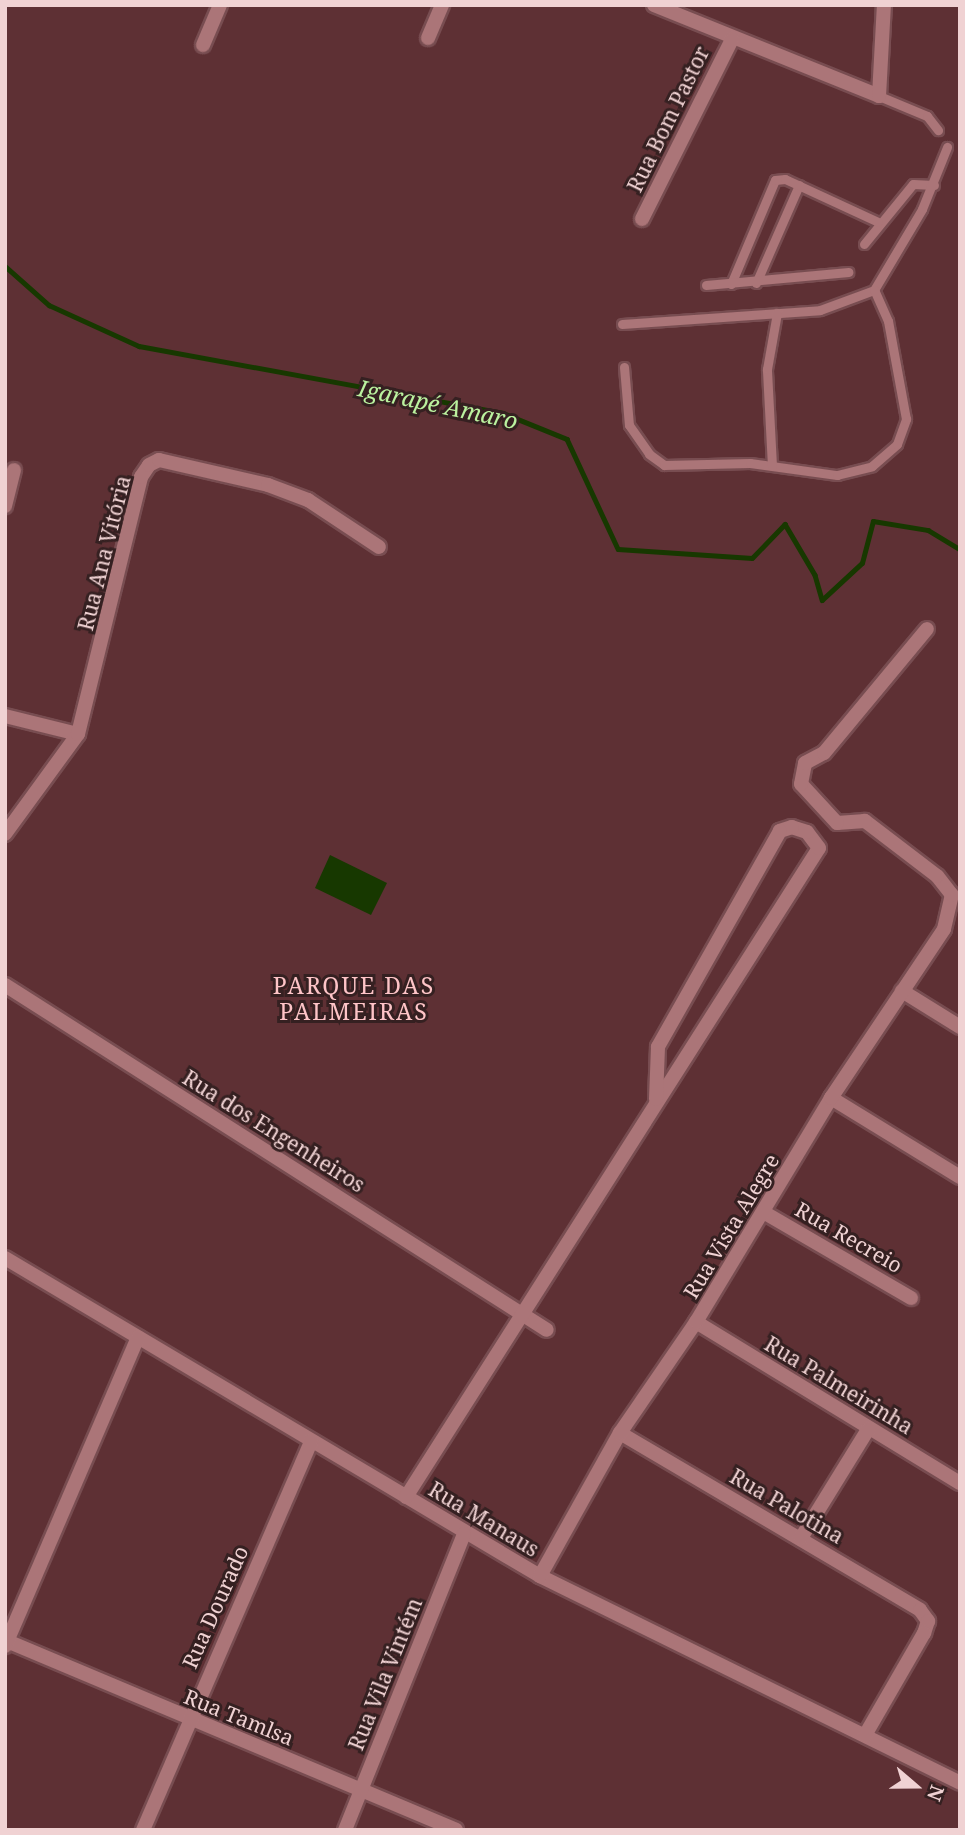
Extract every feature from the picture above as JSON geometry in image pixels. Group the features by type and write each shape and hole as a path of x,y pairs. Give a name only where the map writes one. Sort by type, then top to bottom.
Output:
{"street":[{"path":"203,45 220,5"},
{"path":"428,38 442,5"},
{"path":"654,5 689,12 732,39 879,96 884,5"},
{"name":"Rua Bom Pastor","path":"642,219 732,39"},
{"name":"Rua Ana Vitória","path":"5,834 78,734 90,699 141,477 149,465 159,460 268,485 307,500 379,547"},
{"path":"5,506 14,470"},
{"name":"Rua Vista Alegre","path":"540,1576 620,1433 696,1322 765,1213 831,1098 944,929 952,895 911,853 864,821 838,823 801,784 805,763 824,753 927,629"},
{"path":"5,716 78,734"},
{"path":"406,1497 656,1099 819,848 807,832 792,827 780,831 658,1047 656,1099"},
{"name":"Rua dos Engenheiros","path":"5,985 547,1330"},
{"path":"902,991 960,1027"},
{"path":"831,1098 960,1177"},
{"name":"Rua Recreio","path":"765,1213 911,1298"},
{"name":"Rua Manaus","path":"5,1258 464,1534 540,1576 960,1783"},
{"name":"Rua Palmeirinha","path":"696,1322 960,1483"},
{"path":"6,1644 138,1338"},
{"path":"801,1538 869,1428"},
{"name":"Rua Palotina","path":"620,1433 920,1610 928,1621 865,1735"},
{"name":"Rua Dourado","path":"143,1830 188,1720 311,1441"},
{"name":"Rua Vila Vintém","path":"345,1830 464,1534"},
{"name":"Rua Tamlsa","path":"6,1644 456,1830"}],"lane":[{"path":"879,96 927,116 938,130"},
{"path":"622,324 820,310 874,290 934,185 947,147"},
{"path":"731,284 775,180 799,185 878,222"},
{"path":"864,244 878,222 913,184 934,185"},
{"path":"756,283 799,185"},
{"path":"706,285 756,283 848,272"},
{"path":"624,367 629,425 649,454 664,465 772,466 837,475 872,466 897,444 906,419 888,321 874,290"},
{"path":"772,466 767,369 777,313"}],"shaded area":[{"path":"330,855 387,883 371,915 315,888"}],"waterway":[{"name":"Igarapé Amaro","path":"5,266 49,305 139,346 503,413 567,439 618,549 752,558 785,524 815,575 822,600 862,563 873,521 928,530 960,549"}],"district":[{"name":"PARQUE DAS PALMEIRAS","path":"354,998"}]}
